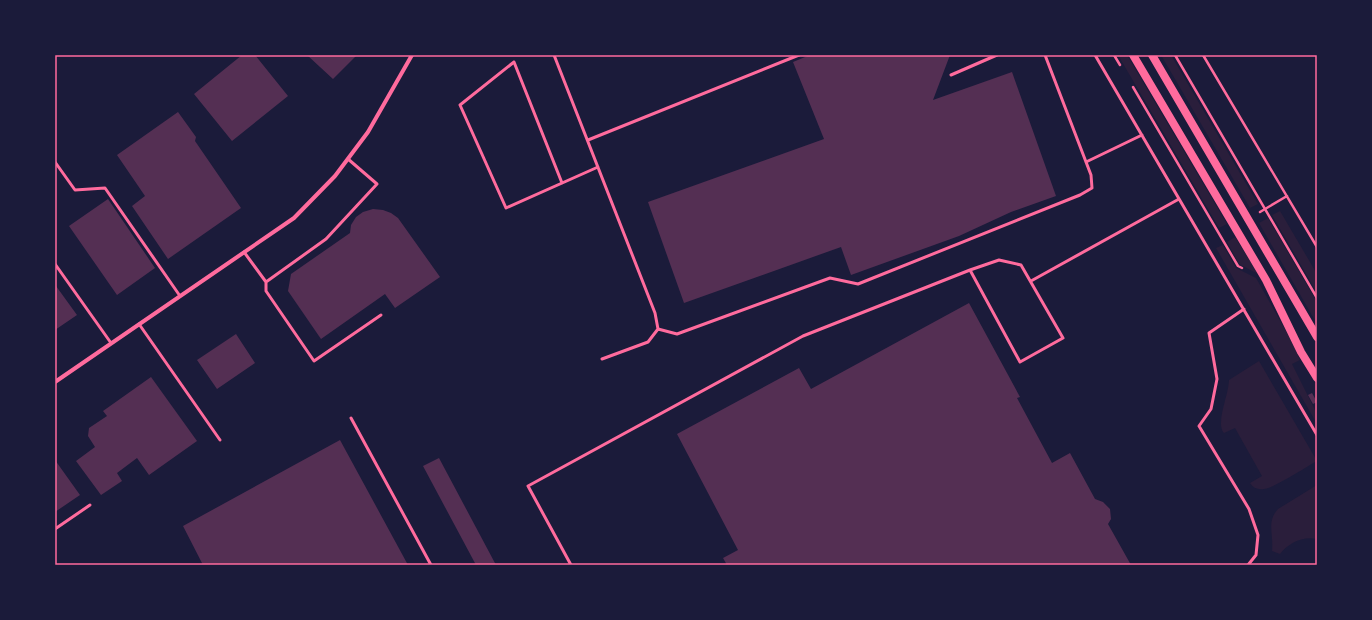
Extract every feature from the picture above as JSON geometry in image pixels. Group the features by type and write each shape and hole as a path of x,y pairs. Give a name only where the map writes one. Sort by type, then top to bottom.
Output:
{"main road":[{"path":"1133,55 1266,280 1301,352 1317,378"},
{"path":"1152,55 1317,337"}],"street":[{"path":"55,382 294,218 335,176 368,132 412,55"}],"lane":[{"path":"554,55 655,313 658,329 648,342 602,359"},
{"path":"588,140 798,55"},
{"path":"951,75 997,55"},
{"path":"658,329 677,334 830,278 858,284 1080,195 1092,188 1086,162 1045,55"},
{"path":"1095,55 1317,435"},
{"path":"562,183 514,62 460,105 506,208 598,167"},
{"path":"1086,162 1142,135"},
{"path":"266,282 326,239 377,184 348,159"},
{"path":"55,162 75,190 105,188 180,296"},
{"path":"1030,281 1179,199"},
{"path":"244,252 266,282 266,292 314,361 381,315"},
{"path":"571,565 528,486 803,336 970,270 1000,260 1021,265 1063,338 1020,362 970,270"},
{"path":"55,264 111,343"},
{"path":"1244,309 1209,333 1217,379 1211,409 1199,426 1249,509 1258,535 1256,555 1248,565"},
{"path":"139,324 220,440"},
{"path":"351,418 431,565"},
{"path":"55,530 90,505"}],"path":[{"path":"1175,55 1317,298"},
{"path":"1203,55 1317,247"}],"shaded area":[{"path":"1118,55 1127,55 1227,224 1219,228"},
{"path":"1161,55 1171,55 1258,204 1250,208"},
{"path":"1280,211 1317,274 1317,293 1272,215"},
{"path":"1268,218 1317,302 1317,324 1259,223"},
{"path":"1235,237 1258,274 1239,264 1227,242"},
{"path":"1223,245 1236,268 1256,278 1290,338 1300,360 1292,364 1317,414 1317,424 1216,248"},
{"path":"1259,361 1317,461 1275,485 1262,489 1254,487 1250,483 1262,476 1235,428 1224,433 1221,423 1229,380"},
{"path":"1317,485 1317,539 1311,538 1296,541 1280,554 1272,551 1271,524 1274,514 1278,509"}],"building":[{"path":"242,55 255,55 288,96 232,141 194,94"},
{"path":"307,55 357,55 333,79"},
{"path":"810,55 950,55 933,100 1012,72 1056,196 1011,212 959,236 851,275 841,247 684,303 648,202 824,139 793,62"},
{"path":"178,112 196,137 195,141 241,208 168,259 132,206 145,196 117,155"},
{"path":"108,199 155,268 117,295 69,226"},
{"path":"373,209 383,210 398,218 440,277 395,308 385,294 321,339 288,291 291,274 350,233 351,225 356,217 363,212"},
{"path":"55,286 77,315 55,330"},
{"path":"969,303 1020,397 1017,398 1052,463 1070,453 1095,499 1103,502 1110,509 1111,519 1108,524 1131,565 727,565 723,558 738,550 677,434 799,368 811,389"},
{"path":"236,334 255,363 217,389 197,360"},
{"path":"151,377 197,441 149,475 137,458 117,473 122,481 101,495 76,461 95,447 88,436 89,428 107,416 103,411"},
{"path":"1312,393 1317,402 1313,404 1308,395"},
{"path":"340,440 408,565 203,565 183,526"},
{"path":"439,458 496,565 476,565 423,466"},
{"path":"55,460 80,495 55,512"}]}
